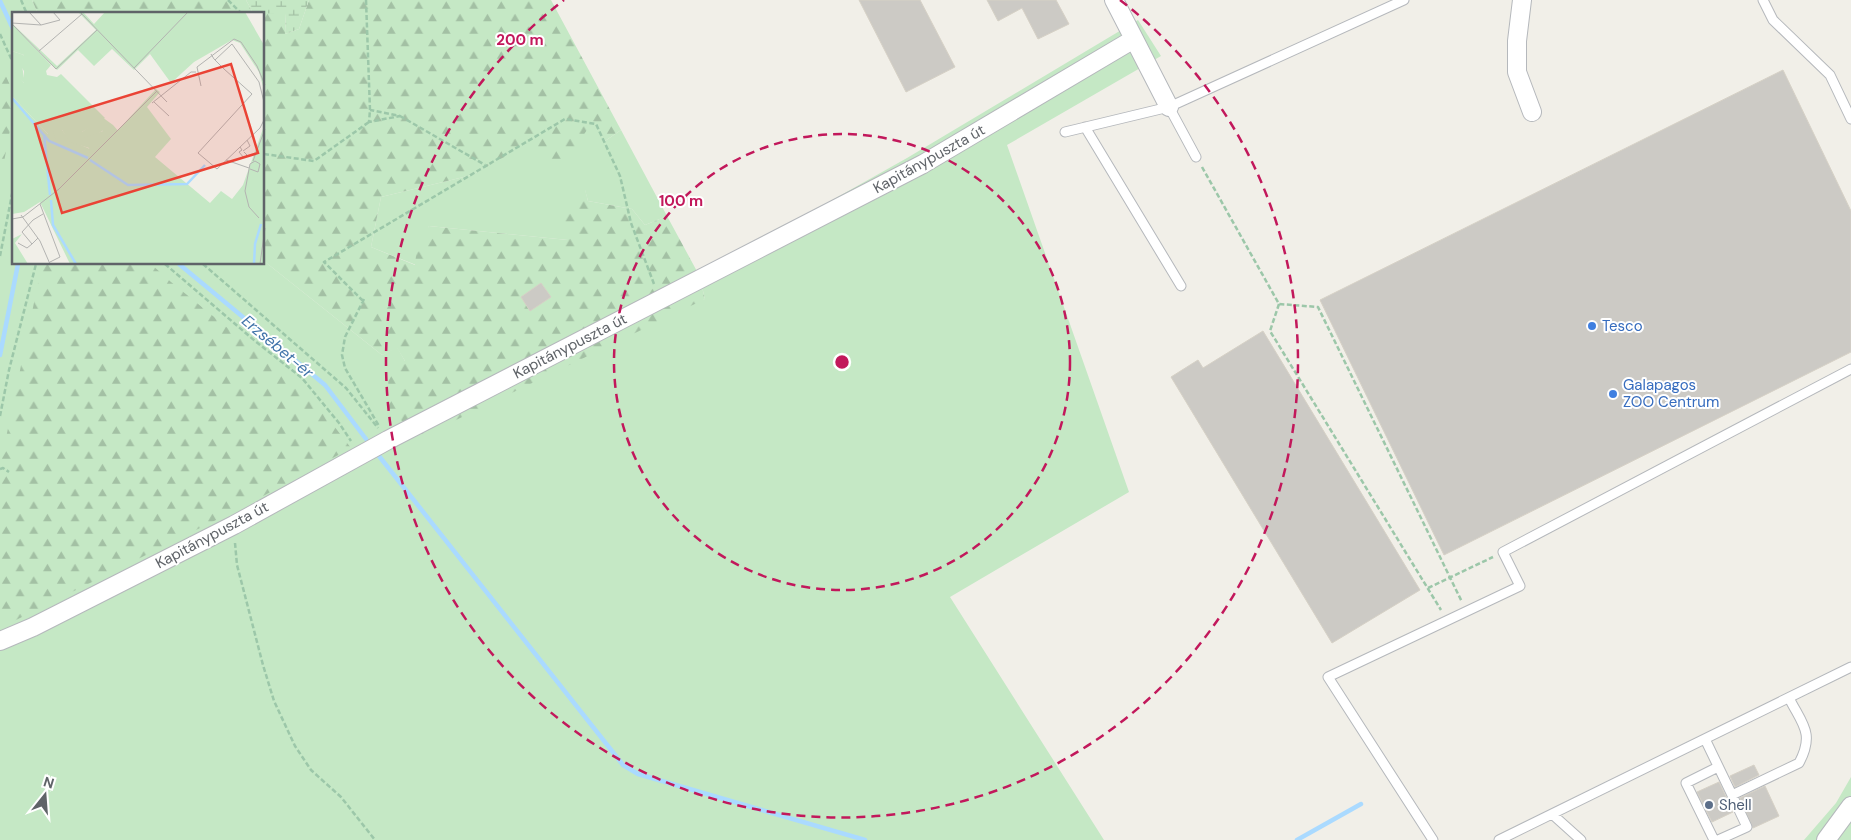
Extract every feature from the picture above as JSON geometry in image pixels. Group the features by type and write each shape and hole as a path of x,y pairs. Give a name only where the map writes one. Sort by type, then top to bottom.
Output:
{"street":[{"path":"1114,0 1169,107"},
{"path":"1522,0 1517,41 1518,72 1532,112"},
{"name":"Kapitánypuszta út","path":"0,641 33,627 234,524 388,440 923,164 1134,39"},
{"path":"1826,840 1850,808"},
{"path":"1838,840 1850,808"}],"lane":[{"path":"1065,132 1169,107 1404,0"},
{"path":"1763,0 1773,20 1830,75 1851,119"},
{"path":"1169,107 1196,157"},
{"path":"1085,127 1181,286"},
{"path":"1433,840 1328,677 1520,586 1503,552 1851,369"},
{"path":"1499,840 1851,667"},
{"path":"1732,795 1799,763 1807,742 1806,727 1789,698"},
{"path":"1705,739 1747,827 1718,840"},
{"path":"1714,840 1686,783 1718,767"},
{"path":"1552,814 1581,840"}],"path":[{"path":"21,0 26,12"},
{"path":"228,0 240,12"},
{"path":"366,0 369,122"},
{"path":"0,34 12,61"},
{"path":"370,110 400,116 485,166"},
{"path":"265,154 314,161 369,122 400,116"},
{"path":"388,440 348,374 343,361 345,337 364,300 324,262 565,119 596,124 620,176 631,223 660,300"},
{"path":"1196,157 1279,304 1270,331 1448,620"},
{"path":"0,256 12,194"},
{"path":"0,416 9,370 36,265"},
{"path":"166,265 255,341 302,378 339,423 360,455"},
{"path":"204,265 346,388 388,440"},
{"path":"1279,304 1318,307 1466,611"},
{"path":"0,469 3,468 9,472"},
{"path":"234,524 237,565 274,701 295,746 311,770 341,797 375,840"},
{"path":"1428,588 1503,552"}],"green space":[{"path":"0,0 32,0 37,12 12,12 12,265 265,265 265,262 382,355 397,347 405,361 705,299 699,275 907,158 1138,20 1161,56 1007,145 1129,492 950,597 1104,840 0,840"},
{"path":"32,0 246,0 252,12 37,12"},
{"path":"246,0 309,0 299,29 285,34 286,14 252,12"},
{"path":"309,0 551,0 621,130 605,141 593,121 562,167 522,147 472,175 381,197 371,247 415,265 417,246 429,226 568,240 562,217 585,189 588,201 632,209 645,225 667,216 699,275 705,299 421,437 389,410 388,372 405,361 397,348 382,355 265,262 265,13 286,13 285,34 299,29"},
{"path":"0,63 12,90 12,120 0,183"},
{"path":"594,120 605,141 621,130 667,216 645,225 632,209 588,201 585,190 568,240 429,226 416,265 371,247 381,197 472,175 522,146"},
{"path":"42,265 152,265 310,395 351,448 252,502 0,628 0,467"},
{"path":"1851,777 1851,840 1804,840 1836,803"}],"building":[{"path":"859,0 920,0 955,67 906,92"},
{"path":"987,0 1056,0 1069,24 1038,39 1022,8 998,21"},
{"name":"Tesco","path":"1783,70 1851,211 1851,352 1444,555 1320,300"},
{"path":"541,283 551,297 530,311 521,297"},
{"path":"1263,331 1420,590 1332,643 1171,377 1198,360 1203,368"},
{"path":"1754,765 1759,775 1735,787 1730,776"},
{"path":"1719,782 1733,812 1712,822 1697,792"},
{"path":"1765,786 1779,816 1753,828 1740,798"}],"waterway":[{"name":"Erzsébet-ér","path":"0,1 12,27"},
{"path":"0,355 18,265"},
{"name":"Erzsébet-ér","path":"180,265 325,385 366,439"},
{"path":"379,456 623,765 638,774 865,840"},
{"path":"1297,840 1361,804"}],"place":[{"name":"Tesco","path":"1592,326"},
{"name":"Galapagos ZOO Centrum","path":"1613,394"},
{"name":"Shell","path":"1709,805"}]}
